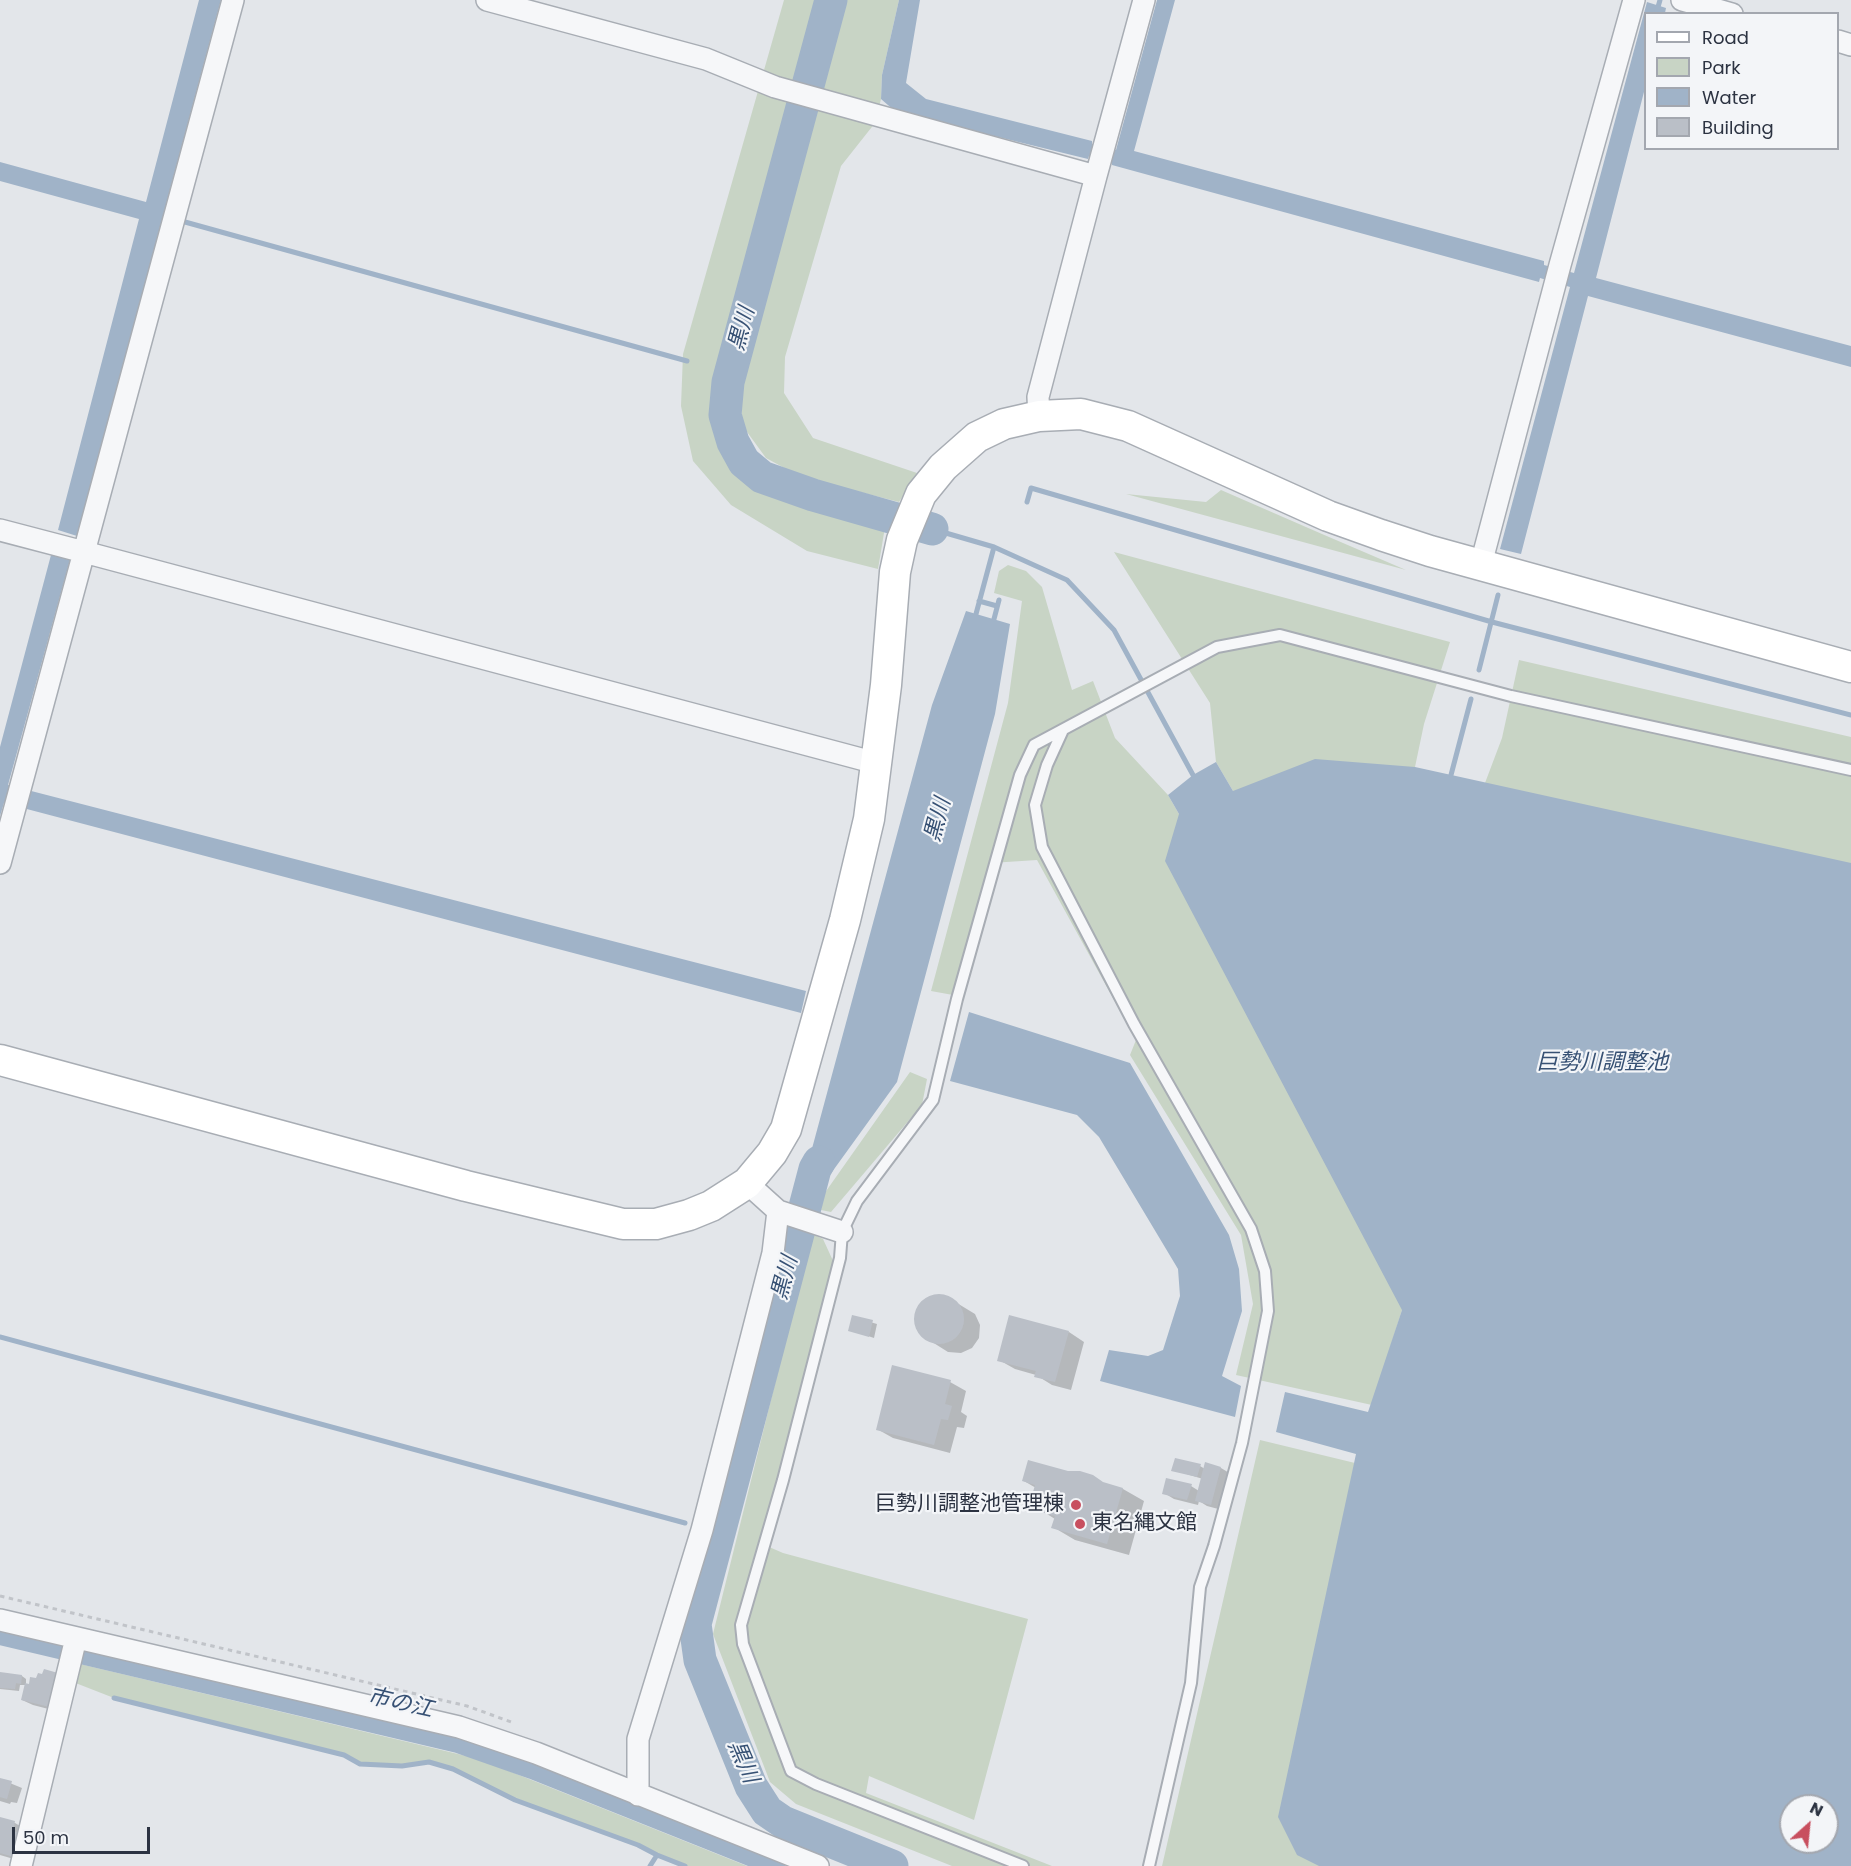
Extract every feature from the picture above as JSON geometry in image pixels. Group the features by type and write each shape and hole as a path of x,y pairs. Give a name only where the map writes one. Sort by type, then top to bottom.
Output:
{"street":[{"path":"0,863 233,0"},
{"path":"487,0 706,59 775,87 834,104 1097,171"},
{"path":"1039,416 1038,397 1144,0"},
{"path":"1481,564 1553,289 1634,0"},
{"path":"1682,0 1725,12"},
{"path":"0,1060 477,1188 622,1224 656,1224 711,1206 747,1183 772,1153 786,1129 845,920 869,819 886,685 895,572 902,540 921,494 943,467 977,437 1004,424 1039,416 1081,414 1128,426 1328,516 1430,551 1851,667"},
{"path":"0,530 876,763"},
{"path":"747,1183 778,1211 842,1232"},
{"path":"638,1795 638,1739 702,1530 773,1253 778,1211"},
{"path":"0,1620 459,1727 536,1753 818,1866"},
{"path":"21,1866 76,1638"}],"lane":[{"path":"1023,1866 816,1784 791,1771 743,1644 741,1625 788,1482 840,1258 842,1232 857,1201 933,1100 957,999 1020,775 1035,745 1217,647 1280,635 1511,696 1851,771"},
{"path":"1063,730 1047,765 1035,805 1042,847 1134,1024 1251,1229 1265,1271 1268,1311 1242,1443 1214,1546 1200,1587 1191,1683 1149,1866"}],"green space":[{"path":"784,0 821,0 713,385 724,445 751,477 785,497 885,527 878,569 807,551 731,505 693,461 681,406 683,354"},
{"path":"842,0 899,0 882,75 881,99 875,123 841,166 785,357 784,393 813,438 917,473 899,502 801,477 766,458 742,425 739,376"},
{"path":"1221,490 1406,570 1126,494 1206,502"},
{"path":"1114,552 1450,642 1424,724 1415,767 1420,836 1402,1310 1372,1405 1236,1375 1253,1304 1241,1235 1130,1055 1136,1040 1037,860 991,863 953,995 931,991 1008,703 1022,601 994,593 999,571 1008,565 1026,571 1042,587 1072,690 1093,681 1115,738 1168,795 1179,814 1233,791 1216,762 1210,703"},
{"path":"1519,660 1851,737 1851,1115 1457,835 1485,783 1502,738"},
{"path":"910,1072 927,1079 922,1105 831,1212 821,1210 824,1194"},
{"path":"812,1234 823,1239 834,1263 760,1543 783,1553 1028,1619 974,1820 869,1776 866,1793 1052,1866 952,1866 796,1804 770,1782 713,1634"},
{"path":"1260,1440 1355,1463 1325,1603 1781,1866 1162,1866"},
{"path":"80,1664 479,1759 747,1866 685,1866 638,1845 515,1800 453,1769 429,1762 402,1766 360,1764 344,1755 114,1698 73,1682"}],"water":[{"path":"199,0 221,0 77,536 58,530 139,219 0,181 0,162 146,202"},
{"path":"899,0 920,0 906,83 926,99 1092,141 1092,144 1116,150 1157,0 1175,0 1134,151 1544,261 1544,265 1574,273 1644,13 1644,92 1596,278 1851,346 1851,367 1588,296 1521,554 1500,549 1570,287 1540,278 1539,282 1112,165 1112,163 1089,156 1088,159 896,112 881,99 882,75"},
{"path":"1647,2 1666,8 1665,12 1644,12"},
{"path":"51,555 70,560 8,785 806,991 801,1013 4,803 0,816 0,747"},
{"path":"966,611 1010,624 995,714 897,1082 819,1190 814,1205 797,1204 932,705"},
{"name":"巨勢川調整池","path":"1315,759 1415,767 1851,863 1851,1866 1319,1866 1297,1855 1278,1817 1356,1454 1276,1432 1285,1392 1368,1412 1402,1310 1165,861 1179,814 1168,795 1193,775 1216,762 1233,791"},
{"path":"969,1012 1130,1063 1229,1235 1239,1269 1242,1311 1222,1376 1241,1386 1235,1417 1100,1381 1109,1350 1148,1356 1163,1350 1180,1296 1178,1269 1099,1137 1077,1115 950,1081"}],"building":[{"path":"934,1294 944,1294 957,1301 964,1314 964,1324 957,1337 944,1344 934,1344 925,1340 918,1333 914,1324 914,1314 918,1305 925,1298"},
{"path":"852,1315 873,1320 869,1337 848,1331"},
{"path":"1009,1315 1069,1331 1055,1382 1034,1377 1036,1371 997,1361"},
{"path":"892,1365 951,1380 945,1404 952,1406 948,1420 941,1419 934,1445 876,1430"},
{"path":"1175,1458 1201,1464 1197,1477 1171,1471"},
{"name":"巨勢川調整池管理棟","path":"1028,1460 1068,1471 1080,1471 1123,1488 1107,1544 1051,1528 1055,1516 1037,1511 1031,1499 1035,1485 1022,1481"},
{"path":"1205,1462 1221,1467 1211,1505 1195,1501"},
{"path":"1166,1478 1192,1484 1187,1500 1162,1494"},
{"path":"44,1669 58,1673 50,1707 21,1700 25,1683 29,1684 30,1677 36,1678 38,1673 42,1674"},
{"path":"0,1672 22,1675 21,1684 16,1683 15,1689 0,1688"},
{"path":"0,1778 12,1781 7,1799 0,1797"},
{"path":"0,1817 15,1821 13,1831 20,1833 14,1857 0,1853"}],"waterway":[{"name":"黒川","path":"831,0 728,382 725,415 733,442 744,462 762,477 813,495 932,529"},
{"path":"1657,12 1660,0"},
{"path":"185,222 687,361"},
{"path":"1027,502 1031,488 1492,622 1851,715"},
{"path":"932,529 994,547 976,614"},
{"path":"994,547 1067,580 1114,630 1193,775"},
{"path":"1479,670 1498,595"},
{"path":"994,619 999,600"},
{"path":"979,601 997,606"},
{"path":"1451,775 1471,699"},
{"name":"黒川","path":"819,1162 815,1169 695,1624 700,1660 751,1786 767,1811 783,1822 892,1866"},
{"path":"0,1337 685,1523"},
{"name":"市の江","path":"0,1635 458,1743 532,1769 775,1866"},
{"path":"114,1698 344,1755 360,1764 402,1766 429,1762 453,1769 515,1800 638,1845 685,1866"},
{"path":"650,1866 657,1855"}],"place":[{"name":"巨勢川調整池管理棟","path":"1076,1505"},
{"name":"東名縄文館","path":"1080,1524"}]}
